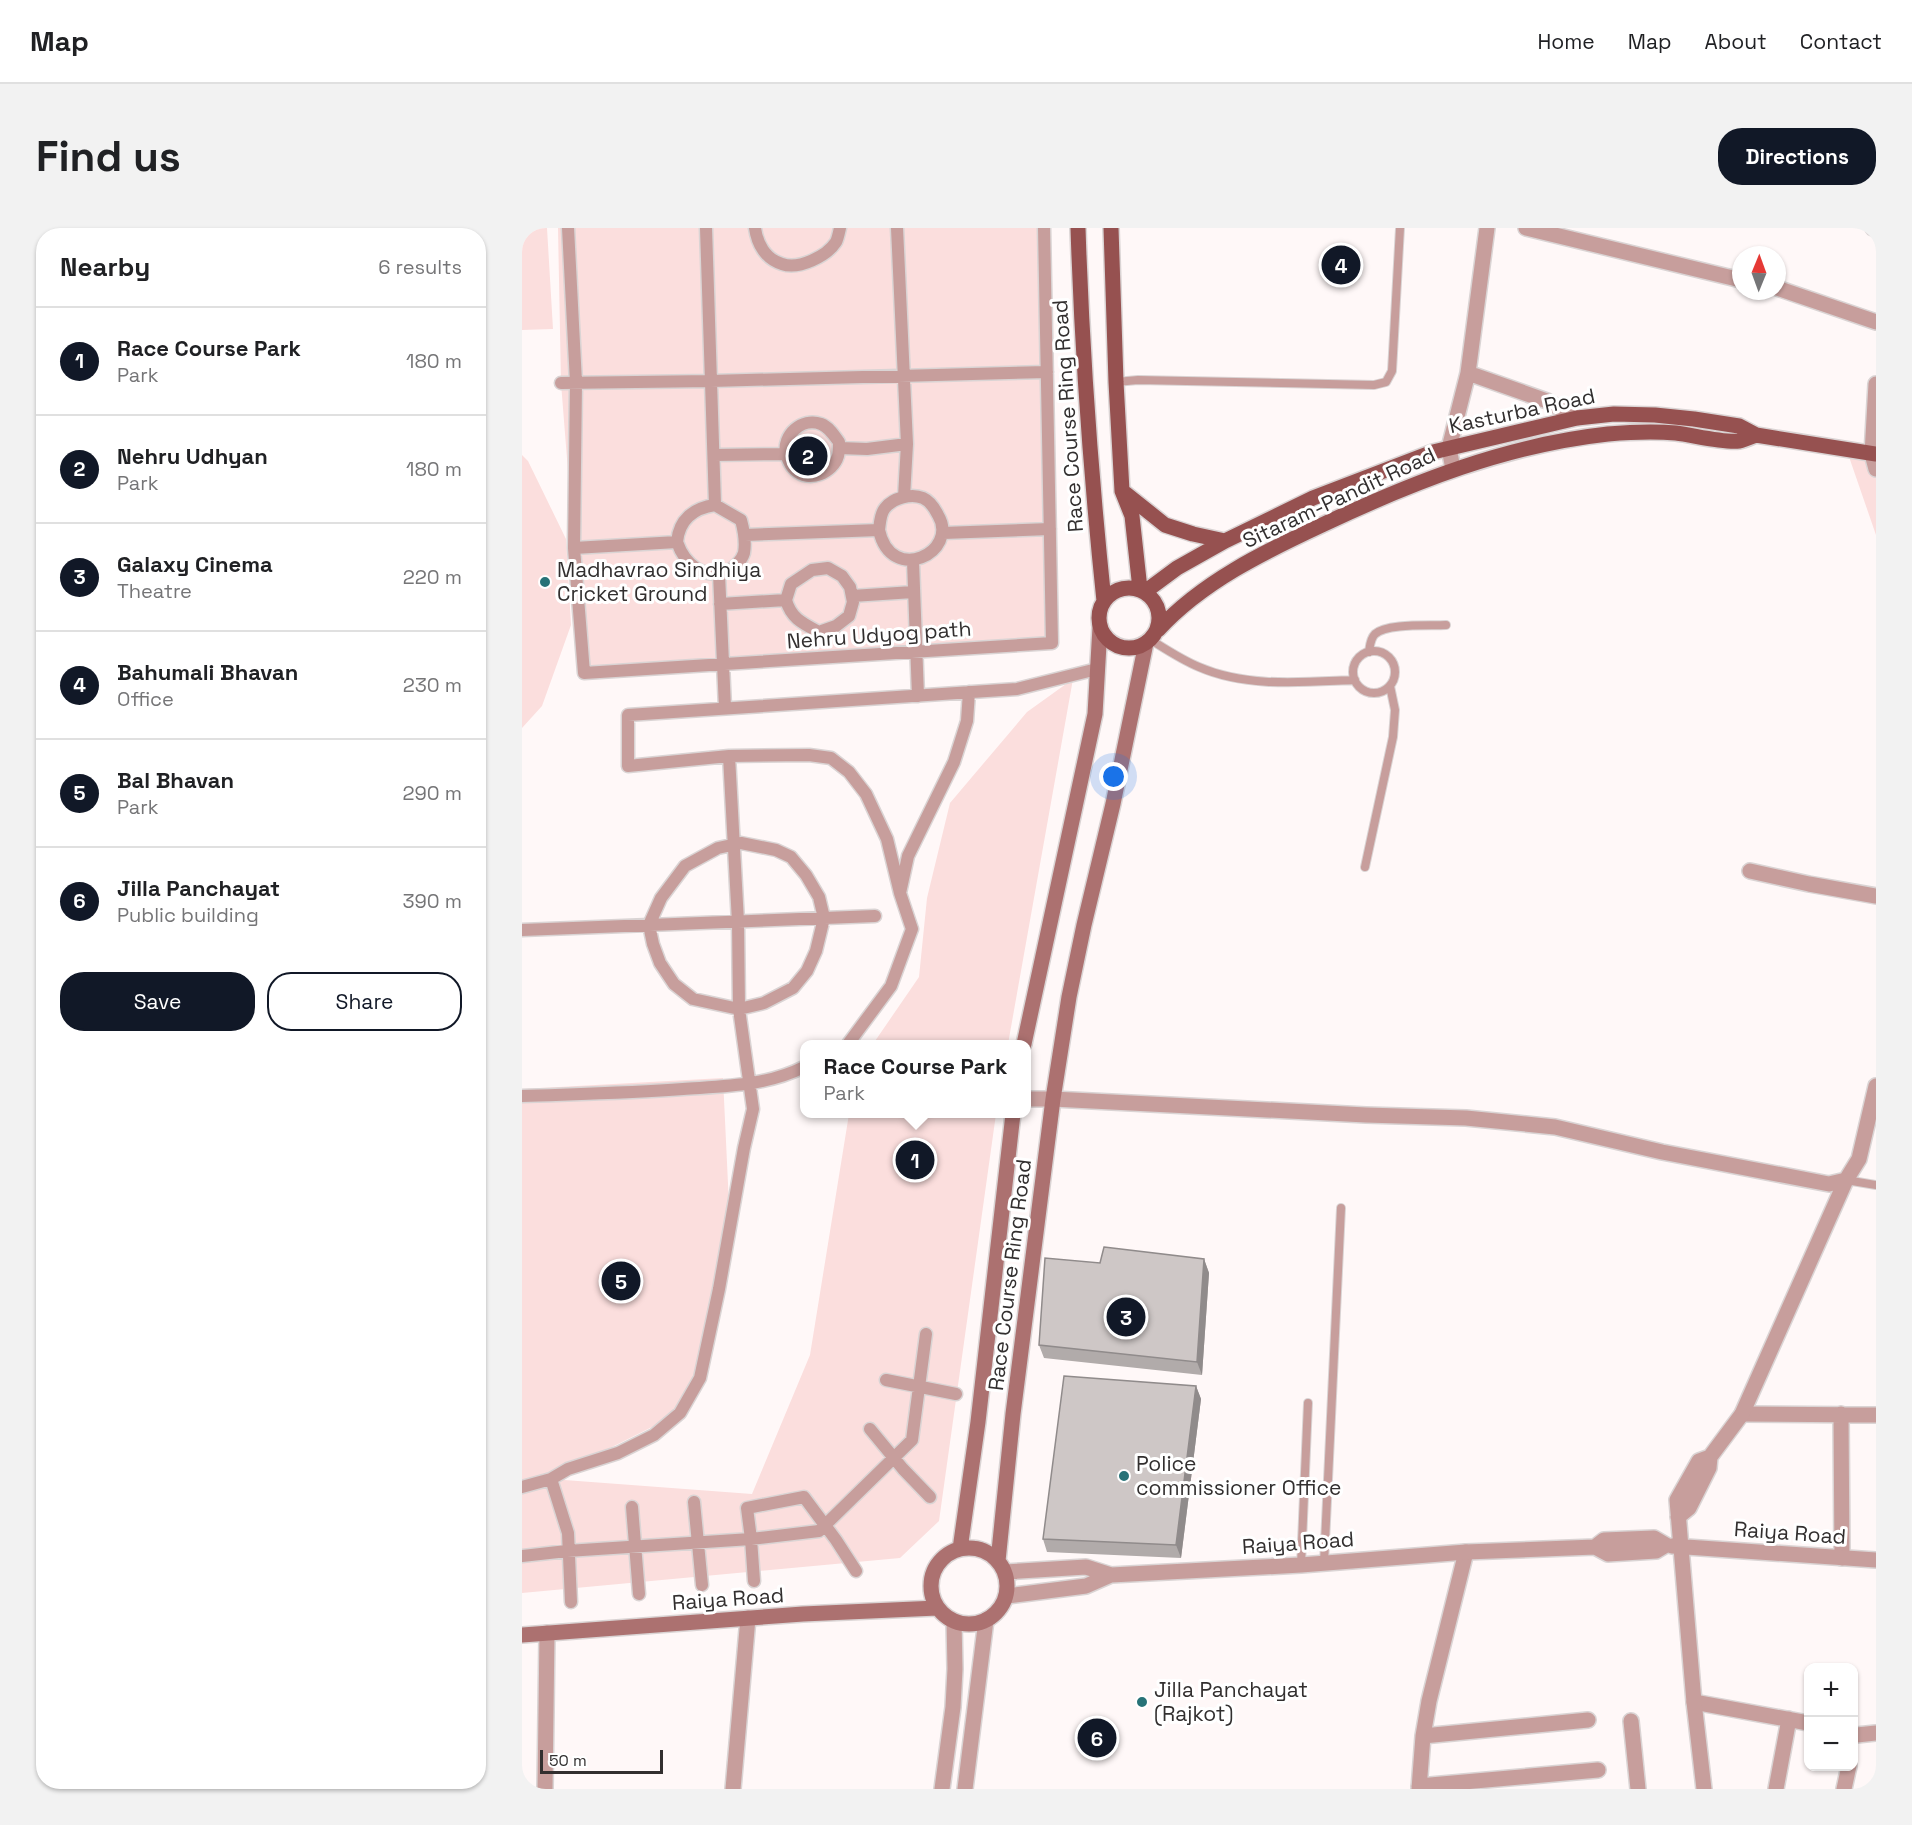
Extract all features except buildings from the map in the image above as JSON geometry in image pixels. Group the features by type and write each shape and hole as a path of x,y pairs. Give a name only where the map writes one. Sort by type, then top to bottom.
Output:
{"main road":[{"name":"Race Course Ring Road","path":"1078,228 1083,360 1093,500 1104,601"},
{"path":"1111,228 1122,491 1132,516 1143,590"},
{"name":"Kasturba Road","path":"1143,590 1225,541 1313,498 1433,452 1577,418 1614,414 1684,418 1739,426 1756,435"},
{"name":"Sitaram-Pandit Road","path":"1152,637 1168,619 1237,568 1301,534 1364,505 1453,469 1532,448 1641,431 1738,441 1756,435 1874,454"},
{"name":"Sitaram-Pandit Road","path":"1122,491 1165,525 1225,541"},
{"path":"1025,1040 1095,714 1100,611 1104,601 1117,590 1131,587 1143,590 1158,605 1160,617 1152,637 1141,646 1129,649 1117,646 1107,638 1100,627"},
{"name":"Race Course Ring Road","path":"1002,1566 1013,1414 1053,1099 1069,997 1152,637"},
{"name":"Race Course Ring Road","path":"960,1549 978,1422 1012,1118"},
{"path":"960,1549 981,1549 1002,1566 1008,1585 1002,1606 995,1614 976,1624 965,1624 945,1616 937,1608 931,1589 934,1569 949,1553 960,1549"},
{"name":"Raiya Road","path":"522,1635 748,1618 937,1608"}],"street":[{"name":"Nehru Udyog path","path":"568,228 576,382 574,548 584,673 1053,643 1044,228"},
{"path":"706,228 716,505"},
{"path":"755,228 757,242 766,254 782,264 803,264 821,256 837,241 840,228"},
{"path":"897,228 907,444 904,497"},
{"path":"1453,469 1449,448 1468,373 1487,228"},
{"path":"1526,228 1732,278"},
{"path":"1786,291 1876,322"},
{"path":"561,382 711,381 1047,372"},
{"path":"1468,373 1547,401 1577,418"},
{"path":"1876,384 1874,454 1876,469"},
{"path":"807,424 820,424 831,431 839,442 838,457 829,470 814,477 797,472 790,464 786,454 784,445 788,436 795,429 807,424"},
{"path":"838,448 867,449 907,444"},
{"path":"714,455 786,454"},
{"path":"904,497 923,498 934,506 941,519 943,533 929,554 913,561 902,559 890,551 882,541 879,530 884,509 893,501 904,497"},
{"path":"716,505 741,520 745,535 743,555 733,569 718,574 702,573 688,562 677,542 678,530 684,521 702,507 716,505"},
{"path":"943,533 1050,529"},
{"path":"745,535 879,530"},
{"path":"574,548 677,542"},
{"path":"913,561 918,696"},
{"path":"828,567 842,576 850,587 853,602 849,616 836,626 819,632 796,620 788,609 786,600 791,584 812,570 828,567"},
{"path":"718,574 725,708"},
{"path":"852,596 913,592"},
{"path":"720,604 786,600"},
{"path":"851,1040 891,986 912,929 900,893 887,838 866,794 849,772 831,758 809,755 729,756 628,766 628,714 1017,689 1097,669"},
{"path":"900,893 909,856 954,762 967,721 969,692"},
{"path":"522,1487 551,1479 568,1469 618,1453 654,1435 680,1413 700,1378 753,1109 739,1009 738,922 729,756"},
{"path":"741,843 776,850 791,857 806,875 819,897 825,918 816,951 807,970 793,988 764,1004 739,1009 693,999 674,984 660,963 653,944 650,925 661,898 685,866 718,848 741,843"},
{"path":"1750,871 1876,896"},
{"path":"522,930 875,916"},
{"path":"522,1096 644,1092 751,1084 785,1076 800,1068"},
{"path":"1704,1789 1673,1546 1678,1517 1689,1508 1709,1468 1710,1457 1742,1414 1846,1180 1859,1159 1876,1086"},
{"path":"1031,1099 1466,1118 1555,1127 1662,1152 1809,1181 1829,1184 1846,1180"},
{"path":"522,1556 567,1551 697,1544 819,1531 912,1440 926,1334"},
{"path":"886,1380 956,1394"},
{"path":"1742,1414 1876,1415"},
{"path":"1841,1414 1842,1558"},
{"path":"870,1429 930,1497"},
{"path":"551,1479 568,1533 571,1602"},
{"path":"753,1581 752,1539 747,1508 804,1497 848,1556 856,1571"},
{"path":"694,1502 702,1585"},
{"path":"632,1507 639,1594"},
{"name":"Raiya Road","path":"1002,1566 1086,1567 1111,1575 1301,1565 1466,1552 1595,1547 1604,1540 1654,1538 1673,1546 1876,1560"},
{"path":"1466,1552 1429,1701 1423,1736 1419,1788 1598,1770"},
{"path":"1006,1596 1086,1586 1111,1575"},
{"path":"733,1789 748,1618"},
{"path":"965,1789 986,1620"},
{"path":"942,1789 955,1679 954,1621"},
{"path":"545,1789 547,1633"},
{"path":"1694,1702 1804,1722"},
{"path":"1776,1789 1790,1719"},
{"path":"1423,1736 1588,1720"},
{"path":"1631,1721 1638,1789"},
{"path":"1858,1738 1876,1733"},
{"path":"1844,1789 1848,1771"}],"lane":[{"path":"1116,382 1138,380 1374,385 1386,382 1392,372 1400,228"},
{"path":"1368,652 1370,642 1375,635 1384,630 1446,625"},
{"path":"1152,637 1190,663 1222,675 1294,683 1355,680"},
{"path":"1368,652 1382,652 1392,661 1395,674 1390,686 1385,690 1371,692 1359,686 1355,680 1354,666 1362,655 1368,652"},
{"path":"1365,867 1393,736 1395,710 1390,686"},
{"path":"1846,1180 1876,1185"},
{"path":"1324,1563 1341,1208"},
{"path":"1301,1565 1308,1403"}],"shaded area":[{"path":"522,228 547,228 553,329 522,330"},
{"path":"558,228 1044,228 1052,643 584,673 561,383"},
{"path":"1847,451 1876,456 1876,535"},
{"name":"Madhavrao Sindhiya Cricket Ground","path":"522,455 528,461 566,539 571,625 542,706 522,728"},
{"path":"1073,679 1009,1040 876,1040 919,977 927,898 950,803 1027,712"},
{"path":"723,1078 730,1226 708,1337 680,1413 568,1469 522,1485 522,1089"},
{"path":"848,1118 995,1118 939,1521 900,1558 522,1593 522,1488 551,1479 752,1494 810,1355"}],"place":[{"name":"Bahumali Bhavan","path":"1341,265"},
{"name":"Nehru Udhyan","path":"808,456"},
{"name":"Madhavrao Sindhiya Cricket Ground","path":"545,582"},
{"name":"Race Course Park","path":"915,1160"},
{"name":"Bal Bhavan","path":"621,1281"},
{"name":"Galaxy Cinema","path":"1126,1317"},
{"name":"Police commissioner Office","path":"1124,1476"},
{"name":"Jilla Panchayat (Rajkot)","path":"1142,1702"},
{"name":"Jilla Panchayat","path":"1097,1738"}]}
